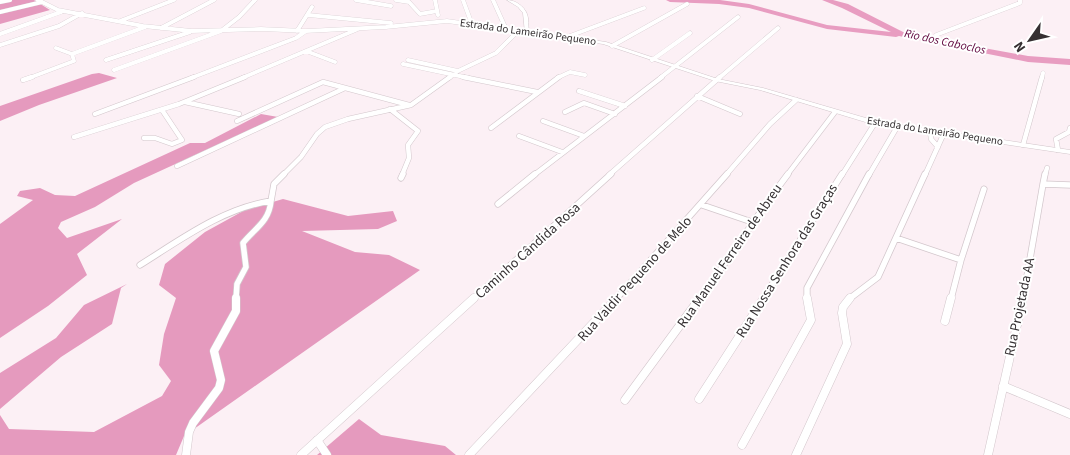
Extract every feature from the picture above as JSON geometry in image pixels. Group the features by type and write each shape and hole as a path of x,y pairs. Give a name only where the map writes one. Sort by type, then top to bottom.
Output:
{"street":[{"path":"0,2 10,0"},
{"path":"118,22 174,0"},
{"path":"161,28 214,0"},
{"path":"114,70 221,31 239,17 255,0"},
{"path":"356,0 391,6"},
{"path":"373,3 377,0"},
{"path":"396,0 411,3 413,10 418,14 425,15 438,13 435,0"},
{"path":"464,0 470,18"},
{"path":"493,0 506,29"},
{"path":"509,0 526,13 527,32"},
{"path":"936,35 1020,3 1020,0"},
{"path":"0,12 40,1"},
{"name":"Estrada do Lameirão Pequeno","path":"40,1 55,10 82,13 118,22 192,31 261,29 306,31 448,21 567,37 612,46 674,68 761,90 875,123 1070,152"},
{"path":"612,46 687,4"},
{"path":"297,31 312,8"},
{"path":"567,37 644,8"},
{"path":"0,34 63,11"},
{"path":"1,44 59,26 82,13"},
{"path":"308,15 391,23"},
{"path":"498,204 738,16"},
{"path":"56,48 72,54 147,26"},
{"path":"74,137 185,102 362,28"},
{"name":"Caminho Cândida Rosa","path":"301,455 697,96 778,28"},
{"path":"106,60 192,31"},
{"path":"95,114 296,38 306,31"},
{"path":"186,455 189,432 219,388 221,380 214,351 236,311 237,284 246,267 243,243 270,216 274,184 301,157 320,130 337,122 411,105 456,73 496,53 518,31"},
{"path":"652,60 690,33"},
{"path":"306,51 335,62"},
{"path":"24,80 73,62 72,54"},
{"path":"408,60 538,92"},
{"path":"403,64 456,73"},
{"path":"491,128 564,73 570,72 585,75"},
{"path":"1024,145 1043,73"},
{"path":"237,121 323,82 411,105"},
{"path":"177,166 345,88"},
{"path":"579,91 625,106"},
{"path":"697,96 740,114"},
{"name":"Rua Valdir Pequeno de Melo","path":"469,455 568,352 702,205 776,117 796,100"},
{"path":"185,102 239,114"},
{"path":"565,112 582,103 615,114"},
{"path":"144,138 155,138 172,144 182,140 162,110"},
{"path":"390,110 418,130 408,145 409,158 400,178"},
{"name":"Rua Manuel Ferreira de Abreu","path":"625,400 742,242 752,222 835,112"},
{"path":"543,121 584,136"},
{"name":"Rua Nossa Senhora das Graças","path":"699,399 875,123"},
{"path":"742,446 811,320 806,294 807,288 897,127"},
{"path":"1058,150 1056,139 1069,132 1070,128"},
{"path":"930,131 931,139 938,146"},
{"path":"796,455 846,344 848,336 842,311 845,304 851,296 874,283 944,133"},
{"path":"519,136 562,152"},
{"name":"Rua Projetada AA","path":"988,455 1027,279 1047,168"},
{"path":"1043,184 1070,185"},
{"path":"945,320 961,260 984,189"},
{"path":"140,265 185,238 246,206 271,201"},
{"path":"702,205 752,222"},
{"path":"896,238 961,260"},
{"path":"1003,386 1070,414"},
{"path":"317,440 327,455"}],"shaded area":[{"path":"0,0 34,0 50,10 0,24"},
{"path":"99,73 117,78 39,105 0,121 0,106"},
{"path":"261,114 278,117 134,183 95,207 61,222 58,228 67,238 122,219 77,254 87,275 48,306 0,338 0,224 33,200 17,196 20,191 40,188 55,195 75,196 190,143 205,143"},
{"path":"283,199 348,216 393,211 397,221 378,229 302,231 355,252 389,255 420,270 184,436 176,455 0,455 0,415 9,429 94,432 162,396 171,381 159,365 164,334 176,298 159,285 165,264 205,232 245,210"},
{"path":"127,284 121,288 112,324 61,357 0,409 0,373 56,338 84,305"},
{"path":"359,419 381,435 445,446 456,455 317,455"}],"waterway":[{"path":"670,0 719,2 749,6 827,27 896,35"},
{"name":"Rio dos Caboclos","path":"826,0 845,6 905,36 1028,59 1070,62"}]}
